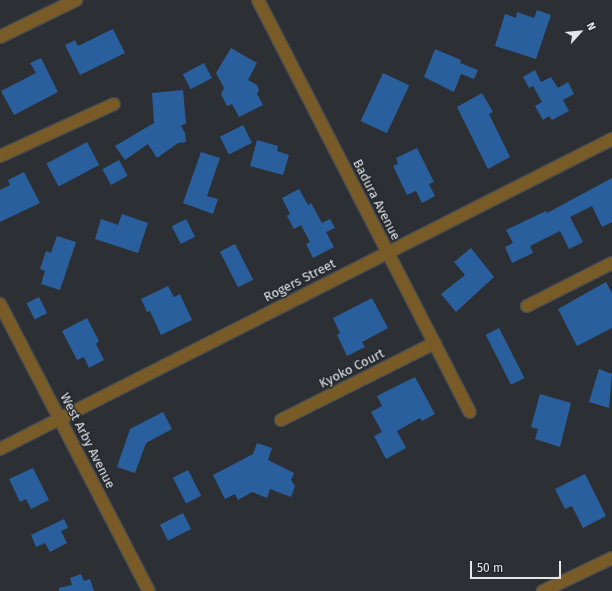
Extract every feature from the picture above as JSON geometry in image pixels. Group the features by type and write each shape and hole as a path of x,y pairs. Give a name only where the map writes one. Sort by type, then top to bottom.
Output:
{"street":[{"path":"0,37 76,0"},
{"name":"Badura Avenue","path":"258,0 470,412"},
{"path":"0,156 114,104"},
{"name":"Rogers Street","path":"0,449 60,420 150,371 612,139"},
{"path":"527,306 612,263"},
{"name":"West Arby Avenue","path":"0,304 149,591"},
{"name":"Kyoko Court","path":"281,420 435,342"},
{"path":"543,591 562,587 612,558"}],"building":[{"path":"537,10 551,15 536,59 495,46 505,14 516,18 517,12 534,18"},
{"path":"113,29 125,53 80,75 65,45 75,40 78,46"},
{"path":"231,48 257,63 248,80 257,85 259,90 257,94 263,105 239,117 232,104 227,106 221,94 224,88 216,73"},
{"path":"435,49 461,60 460,63 478,70 474,79 461,74 454,92 424,77"},
{"path":"41,58 58,92 14,115 1,91 36,73 30,63"},
{"path":"204,63 212,78 191,89 183,74"},
{"path":"535,70 541,82 551,77 558,88 568,82 574,94 563,100 569,111 552,120 549,116 543,120 535,106 542,102 533,86 529,88 523,77"},
{"path":"383,73 409,85 387,133 361,121"},
{"path":"183,90 186,123 181,126 185,133 186,142 178,143 157,158 148,144 125,160 115,146 154,123 152,93"},
{"path":"482,93 493,112 489,114 510,157 488,169 457,107"},
{"path":"243,125 252,143 229,155 220,137"},
{"path":"257,140 278,146 277,151 289,155 283,175 250,166"},
{"path":"87,142 99,165 59,187 46,164"},
{"path":"417,148 434,182 429,184 435,196 422,203 416,191 407,195 393,166 398,164 396,158"},
{"path":"201,152 220,158 207,196 218,199 213,214 183,203"},
{"path":"119,160 128,176 111,185 102,169"},
{"path":"24,172 40,203 0,222 0,190 10,185 8,180"},
{"path":"612,178 612,222 602,227 592,206 570,217 583,242 569,249 560,231 530,246 533,253 512,263 505,247 513,243 506,230 546,211 547,213"},
{"path":"299,189 308,205 311,203 322,223 330,219 335,228 326,232 334,247 313,258 306,244 310,242 301,225 294,229 287,216 290,214 282,198"},
{"path":"122,214 148,223 138,253 95,239 101,219 118,225"},
{"path":"186,219 195,237 181,244 172,226"},
{"path":"57,236 76,242 60,290 41,284 45,271 40,269 46,251 51,253"},
{"path":"235,244 253,280 238,287 220,252"},
{"path":"471,248 494,277 456,312 441,294 465,275 454,262"},
{"path":"606,282 612,293 612,328 577,346 558,309"},
{"path":"168,286 174,297 180,294 192,320 161,335 150,311 147,312 141,299"},
{"path":"39,297 47,313 35,319 27,303"},
{"path":"372,298 388,328 362,342 365,347 347,356 337,335 340,333 333,318"},
{"path":"87,318 99,341 96,344 104,360 89,368 84,357 77,360 62,331"},
{"path":"499,328 524,378 511,385 486,335"},
{"path":"599,369 612,374 609,408 589,402"},
{"path":"415,377 435,414 422,421 420,418 397,431 406,448 386,459 374,436 382,432 371,412 382,406 377,396"},
{"path":"540,394 571,403 560,447 535,439 538,429 531,427"},
{"path":"163,412 172,429 146,443 135,473 117,467 130,429"},
{"path":"257,443 272,448 268,460 294,473 291,480 295,486 291,497 270,489 267,498 252,492 238,500 235,494 225,499 213,475 253,454"},
{"path":"33,468 49,500 31,509 26,499 20,502 9,479"},
{"path":"188,470 201,496 186,504 173,478"},
{"path":"585,474 606,516 583,528 572,506 565,509 555,489"},
{"path":"183,513 191,529 168,541 160,525"},
{"path":"64,519 68,528 61,531 67,543 50,552 45,543 36,547 31,535"},
{"path":"81,574 84,581 90,579 94,591 59,591 59,588 72,585 70,578"}]}
